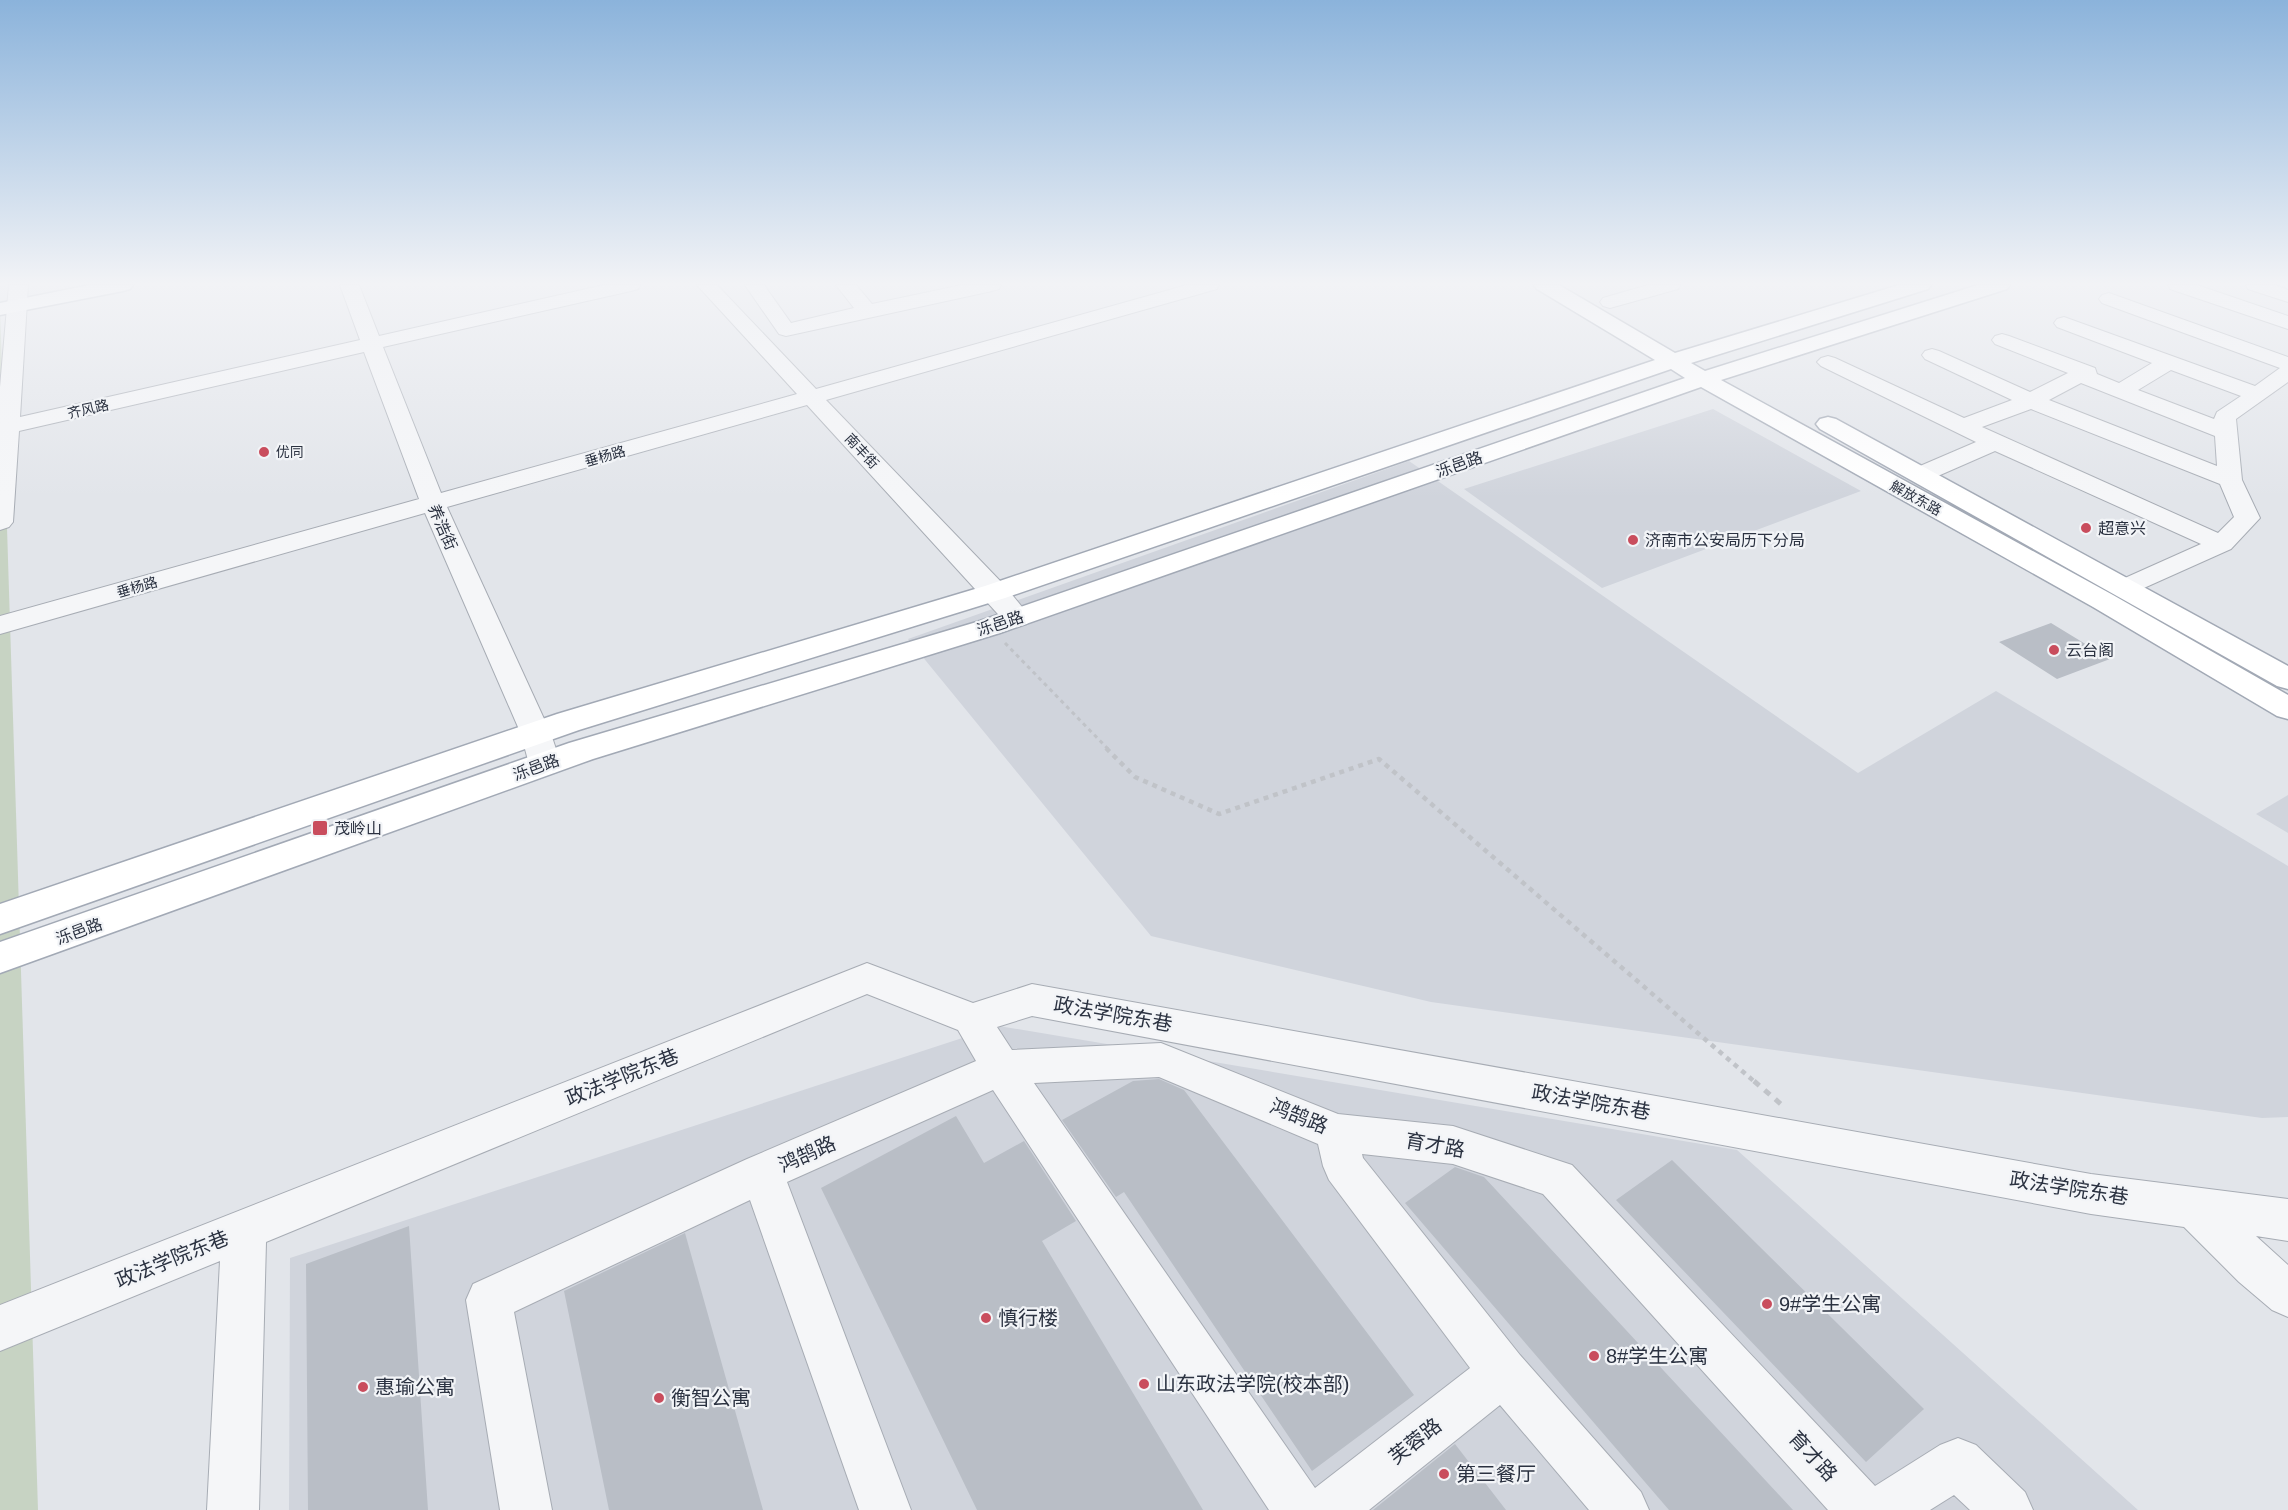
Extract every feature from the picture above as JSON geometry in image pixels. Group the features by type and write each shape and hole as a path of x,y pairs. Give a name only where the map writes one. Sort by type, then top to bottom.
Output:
{"main road":[{"path":"1664,355 1673,361"},
{"name":"解放东路","path":"1686,355 2288,709"},
{"name":"泺邑路","path":"0,958 545,764 1003,622 1730,355"},
{"name":"泺邑路","path":"0,919 536,734 995,592 1673,361 1731,372 1782,355"},
{"name":"解放东路","path":"1731,372 1922,474 2288,679"}],"street":[{"path":"0,522 8,355"},
{"name":"齐风路","path":"4,428 324,355"},
{"name":"养浩街","path":"374,355 433,504 536,734 545,764"},
{"name":"南丰街","path":"772,355 995,592 1003,622"},
{"name":"垂杨路","path":"0,625 962,355"},
{"path":"1933,355 2031,401 2230,480"},
{"path":"1964,426 2031,401 2087,372 2043,355"},
{"path":"2151,355 2258,394"},
{"path":"2265,355 2288,364"},
{"path":"1828,362 1995,442 2222,543"},
{"path":"2120,391 2169,362"},
{"path":"2126,588 2222,543 2247,518 2230,480 2225,417 2288,372"},
{"path":"2080,375 2226,432"},
{"path":"1922,474 1995,442"},
{"name":"政法学院东巷","path":"0,1328 867,978 972,1019 1032,1000 2091,1194 2288,1220"},
{"path":"972,1019 1001,1068 1299,1510"},
{"name":"鸿鹄路","path":"526,1510 489,1300 762,1173 1001,1068 1161,1060 1337,1132"},
{"path":"1337,1132 1344,1166 1503,1372 1623,1510"},
{"name":"育才路","path":"1337,1132 1453,1145 1557,1179 1863,1510"},
{"path":"762,1173 885,1510"},
{"path":"2195,1208 2255,1266 2288,1294"},
{"path":"233,1510 244,1230"},
{"name":"芙蓉路","path":"1328,1510 1503,1372"},
{"path":"1884,1510 1958,1463 2007,1510"}],"path":[{"path":"1003,622 1135,777 1220,813 1379,759 1745,1073"}],"shaded area":[{"name":"济南市公安局历下分局","path":"1713,409 1861,491 1602,588 1464,489"},
{"path":"1409,461 1858,773 1996,691 2288,866 2288,1117 2262,1118 1431,1002 1151,936 908,639"},
{"path":"2288,795 2288,833 2256,814"},
{"name":"山东政法学院(校本部)","path":"999,1026 1737,1150 2138,1510 289,1510 290,1258"}],"green space":[{"path":"0,355 2,355 38,1510 0,1510"}],"building":[{"name":"云台阁","path":"2051,623 2110,659 2057,679 1999,642"},
{"path":"1159,1079 1184,1090 1414,1395 1312,1471 1124,1192 1116,1197 1062,1120 1133,1081"},
{"path":"956,1116 984,1163 1024,1141 1076,1221 1042,1241 1203,1510 977,1510 821,1188"},
{"name":"9#学生公寓","path":"1672,1160 1924,1409 1866,1462 1616,1200"},
{"name":"8#学生公寓","path":"1455,1167 1484,1177 1793,1510 1669,1510 1405,1203"},
{"name":"惠瑜公寓","path":"409,1226 428,1510 308,1510 306,1264"},
{"name":"衡智公寓","path":"685,1233 763,1510 609,1510 564,1291"},
{"name":"第三餐厅","path":"1455,1444 1506,1510 1373,1510"}],"place":[{"name":"优同","path":"264,452"},
{"name":"超意兴","path":"2086,528"},
{"name":"济南市公安局历下分局","path":"1633,540"},
{"name":"云台阁","path":"2054,650"},
{"name":"茂岭山","path":"320,828"},
{"name":"9#学生公寓","path":"1767,1304"},
{"name":"慎行楼","path":"986,1318"},
{"name":"8#学生公寓","path":"1594,1356"},
{"name":"山东政法学院(校本部)","path":"1144,1384"},
{"name":"惠瑜公寓","path":"363,1387"},
{"name":"衡智公寓","path":"659,1398"},
{"name":"第三餐厅","path":"1444,1474"}]}
